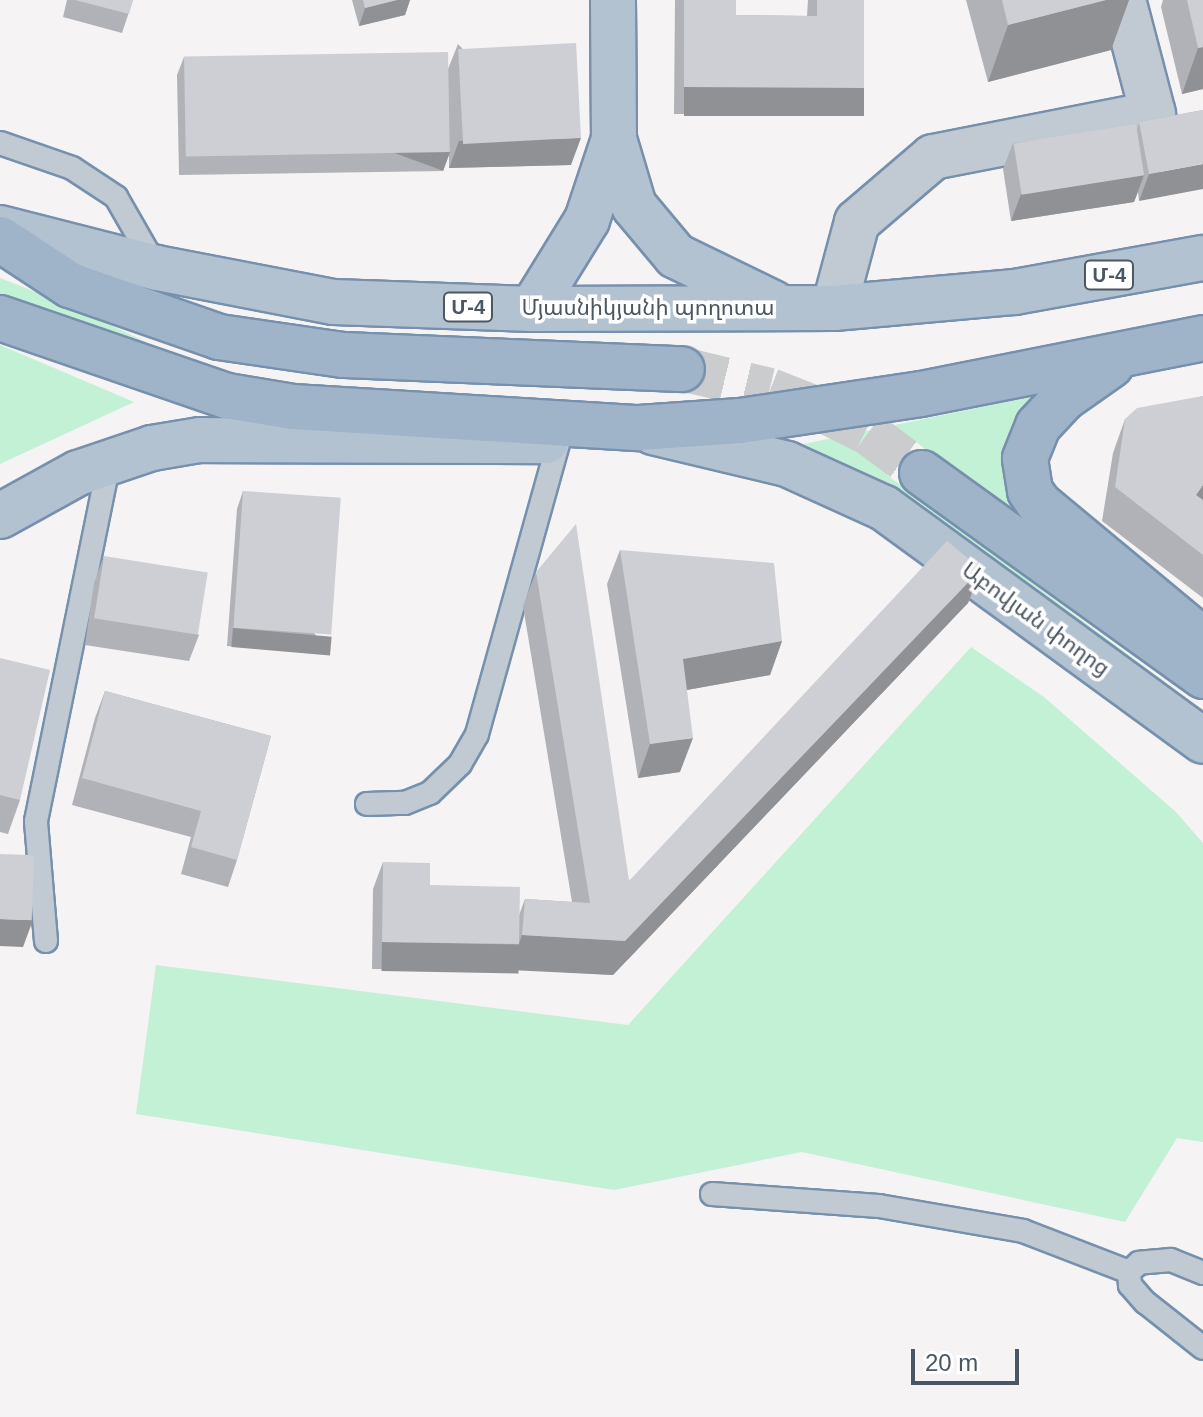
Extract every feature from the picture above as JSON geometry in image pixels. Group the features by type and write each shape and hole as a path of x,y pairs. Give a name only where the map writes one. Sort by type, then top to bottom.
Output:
{"highway":[{"path":"0,239 70,285 219,337 343,355 682,369"},
{"path":"0,318 227,396 293,407 639,428 740,421 921,394 1203,338"},
{"path":"1128,355 1085,380 1050,411 1029,443 1025,473 1039,504 1203,640"},
{"path":"922,473 1203,676"}],"main road":[{"path":"613,0 614,139 634,206 676,256 783,307"},
{"path":"532,309 587,220 614,139"},
{"name":"Մյասնիկյանի պողոտա","path":"0,228 157,268 334,302 532,309 834,308 1015,292 1203,258"},
{"path":"0,516 109,461 200,440 559,441 639,428"},
{"name":"Աբովյան փողոց","path":"639,428 787,464 884,508 1203,741"}],"street":[{"path":"834,308 857,222 933,157 1153,114 1123,0"}],"lane":[{"path":"0,143 72,168 116,197 157,268"},
{"path":"367,804 405,803 430,793 460,764 477,734 559,441"},
{"path":"46,941 36,821 109,461"},
{"path":"712,1194 879,1206 1023,1231 1129,1272"},
{"path":"1129,1272 1139,1263 1171,1260 1203,1273"},
{"path":"1129,1272 1130,1285 1145,1302 1203,1348"}],"green space":[{"path":"0,278 69,305 148,343 0,295"},
{"path":"0,345 134,402 0,464"},
{"path":"1045,394 1010,439 1203,667 915,441 887,475 1177,691 1183,704 789,447"},
{"path":"971,647 1044,697 1176,812 1203,843 1203,1142 1177,1138 1125,1222 802,1152 614,1190 136,1114 156,965 628,1025"}],"building":[{"path":"75,0 133,0 129,14"},
{"path":"363,0 397,0 365,8"},
{"path":"684,0 736,0 736,15 817,16 817,0 864,0 864,88 684,87"},
{"path":"1002,0 1106,0 1008,25"},
{"path":"1187,0 1203,0 1203,47 1198,48"},
{"path":"576,43 581,138 463,144 458,49"},
{"path":"448,52 450,152 186,157 184,57"},
{"path":"1203,110 1203,164 1149,174 1139,122"},
{"path":"1136,124 1144,175 1022,195 1014,143"},
{"path":"1203,396 1203,485 1196,495 1203,500 1203,555 1115,487 1125,419 1137,408"},
{"path":"243,491 341,498 331,635 233,628"},
{"path":"576,524 629,881 947,541 981,569 625,941 522,935 525,899 590,903 536,572"},
{"path":"620,550 774,563 782,641 683,659 693,738 650,744"},
{"path":"104,556 208,572 198,635 94,618"},
{"path":"0,658 50,670 20,800 0,795"},
{"path":"105,691 271,736 237,860 191,847 201,811 82,778"},
{"path":"0,854 34,855 32,920 0,919"},
{"path":"383,862 430,863 430,885 520,887 519,944 382,942"}],"tunnel":[{"path":"682,369 770,390 826,412 868,433 922,473"}]}
